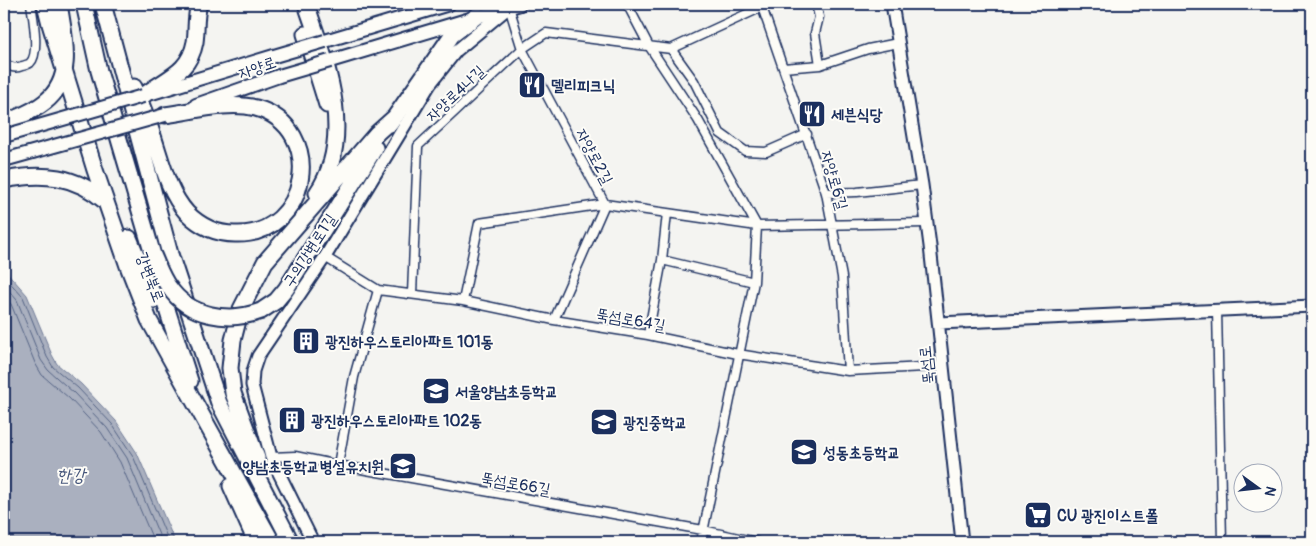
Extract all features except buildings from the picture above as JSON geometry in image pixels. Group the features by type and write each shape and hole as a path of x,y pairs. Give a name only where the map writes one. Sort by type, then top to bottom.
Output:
{"highway":[{"name":"강변북로","path":"45,4 95,170 149,320 272,542"},
{"path":"4,123 40,106 50,98 58,86 62,76 66,50 59,4"},
{"path":"75,4 99,71"},
{"path":"84,4 99,71 153,255 155,272 179,348 203,422 256,542"},
{"name":"강변북로","path":"104,4 170,254 219,403 288,537"},
{"path":"143,96 156,85 176,75 187,63 194,48 196,16 199,4"},
{"path":"296,4 327,105 334,139"},
{"path":"294,228 326,176 332,160 336,112 330,78 306,4"},
{"path":"153,255 172,291 186,305 197,311 222,318 238,317 261,311 276,301 286,289 396,116 452,35 478,15"},
{"path":"108,22 151,130 169,182 176,198 188,214 208,228 223,233 242,234 251,233 269,226 284,215 300,188 302,179 301,157 295,139 275,117 255,108 231,106 165,115"},
{"path":"288,537 233,393 230,368 233,340 241,309 250,288 265,262 377,133 396,116"},
{"path":"4,180 32,175 55,177 85,186 106,202 119,220 129,239 157,305 179,348"}],"main road":[{"name":"자양로","path":"4,136 449,4"},
{"name":"자양로","path":"4,160 165,115 279,76 514,5"}],"street":[{"path":"4,62 10,67 19,68 30,63 33,59 36,44 31,4"},
{"path":"627,4 649,46 698,120 756,226 754,282 701,542"},
{"path":"816,4 819,17 815,33 820,65"},
{"name":"뚝섬로","path":"892,4 927,223 962,542"},
{"name":"자양로2길","path":"514,5 522,49 605,204 554,320"},
{"name":"구의강변로1길","path":"313,542 271,457 252,385 253,371 258,356 325,257 430,84 456,51 514,5"},
{"path":"761,6 671,49 694,81 720,133 745,151 766,152 807,134"},
{"name":"자양로6길","path":"761,6 807,134 833,223 842,277 848,371"},
{"name":"자양로4나길","path":"412,294 418,146 522,49 546,33 671,49"},
{"path":"783,68 820,65 868,49 898,43"},
{"path":"826,194 922,185"},
{"path":"464,301 479,223 605,204 756,226 833,223 927,223"},
{"path":"648,335 662,260 667,213"},
{"name":"뚝섬로64길","path":"325,257 378,290 464,301 554,320 648,335 738,354 848,371 943,366"},
{"path":"662,260 754,282"},
{"path":"338,465 354,377 378,290"},
{"path":"938,323 1312,306"},
{"path":"1217,310 1222,542"},
{"name":"뚝섬로66길","path":"271,457 295,456 704,530 757,542"}],"water":[{"name":"한강","path":"4,269 27,295 57,364 81,384 116,421 137,453 175,542 4,542"}],"place":[{"name":"델리피크닉","path":"532,85"},
{"name":"세븐식당","path":"812,114"},
{"name":"광진하우스토리아파트 101동","path":"306,341"},
{"name":"서울양남초등학교","path":"436,391"},
{"name":"광진하우스토리아파트 102동","path":"292,420"},
{"name":"광진중학교","path":"604,422"},
{"name":"성동초등학교","path":"804,452"},
{"name":"양남초등학교병설유치원","path":"403,466"},
{"name":"CU 광진이스트폴","path":"1038,515"}]}
